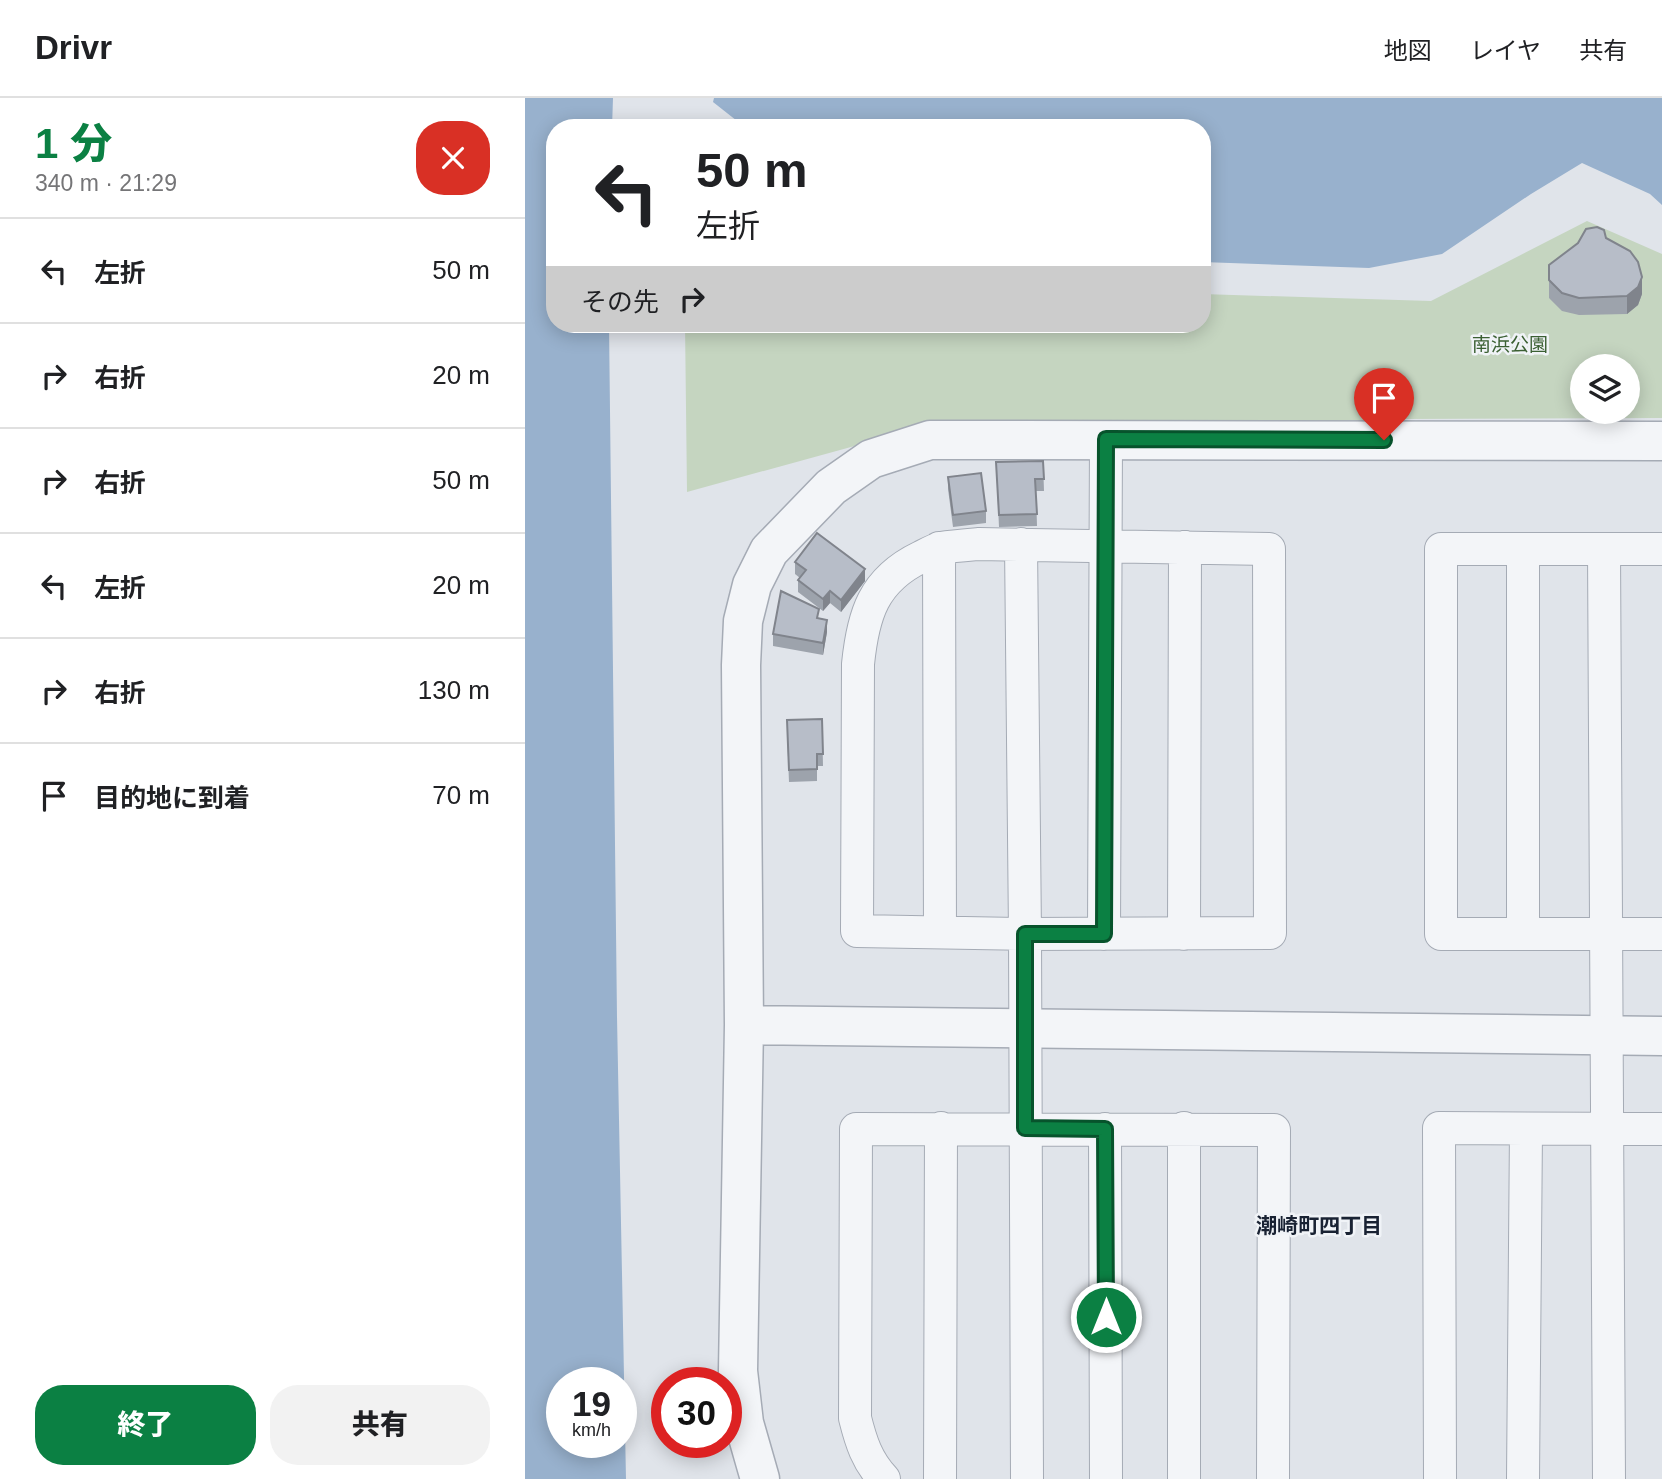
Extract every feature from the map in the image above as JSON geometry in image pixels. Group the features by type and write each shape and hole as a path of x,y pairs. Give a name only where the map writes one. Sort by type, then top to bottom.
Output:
{"street":[{"path":"1104,934 1106,439"},
{"path":"760,1479 744,1423 738,1371 744,1025 741,665 743,621 752,585 769,551 831,487 871,459 930,440 1662,441"},
{"path":"979,544 1107,546 1269,549 1271,933 1025,934 857,931 858,663 867,611 878,591 893,574 911,561 939,548 979,544"},
{"path":"1021,544 1027,1479"},
{"path":"1184,933 1185,547"},
{"path":"939,548 940,932"},
{"path":"1662,549 1441,549 1440,934 1662,934"},
{"path":"1523,549 1523,934"},
{"path":"1604,549 1609,1479"},
{"path":"744,1025 1662,1035"},
{"path":"940,1128 940,1479"},
{"path":"1184,1128 1184,1479"},
{"path":"1440,1479 1439,1128 1662,1129"},
{"path":"884,1479 875,1470 861,1445 855,1418 856,1129 1274,1130 1273,1479"},
{"path":"1105,1129 1106,1479"},
{"path":"1523,1479 1526,1129"}],"green space":[{"name":"南浜公園","path":"1587,221 1662,254 1662,418 1640,418 1640,354 1570,354 1570,418 1406,419 909,431 687,492 685,333 1211,333 1211,294 1431,301"}],"water":[{"path":"525,98 613,98 612,119 546,119 546,333 609,333 624,1367 546,1367 546,1458 626,1458 626,1479 525,1479"},
{"path":"714,98 1662,98 1662,205 1650,194 1582,163 1442,254 1369,268 1211,262 1211,119 735,119 713,102"}],"building":[{"path":"1597,227 1604,230 1606,238 1630,251 1638,262 1642,277 1638,287 1627,296 1579,298 1562,293 1549,280 1549,265 1578,243 1586,229"},
{"path":"1043,461 1044,479 1035,479 1037,514 999,515 996,462"},
{"path":"981,473 986,511 953,515 948,477"},
{"path":"817,533 865,569 841,600 830,591 823,599 798,580 806,570 795,562"},
{"path":"781,591 819,609 817,618 827,620 823,643 773,634"},
{"path":"822,719 823,754 817,754 817,769 789,770 787,720"}],"district":[{"name":"潮崎町四丁目","path":"1319,1225"}],"route":[{"path":"1106,1317 1105,1129 1025,1128 1025,934 1104,934 1106,439 1384,440"}]}
